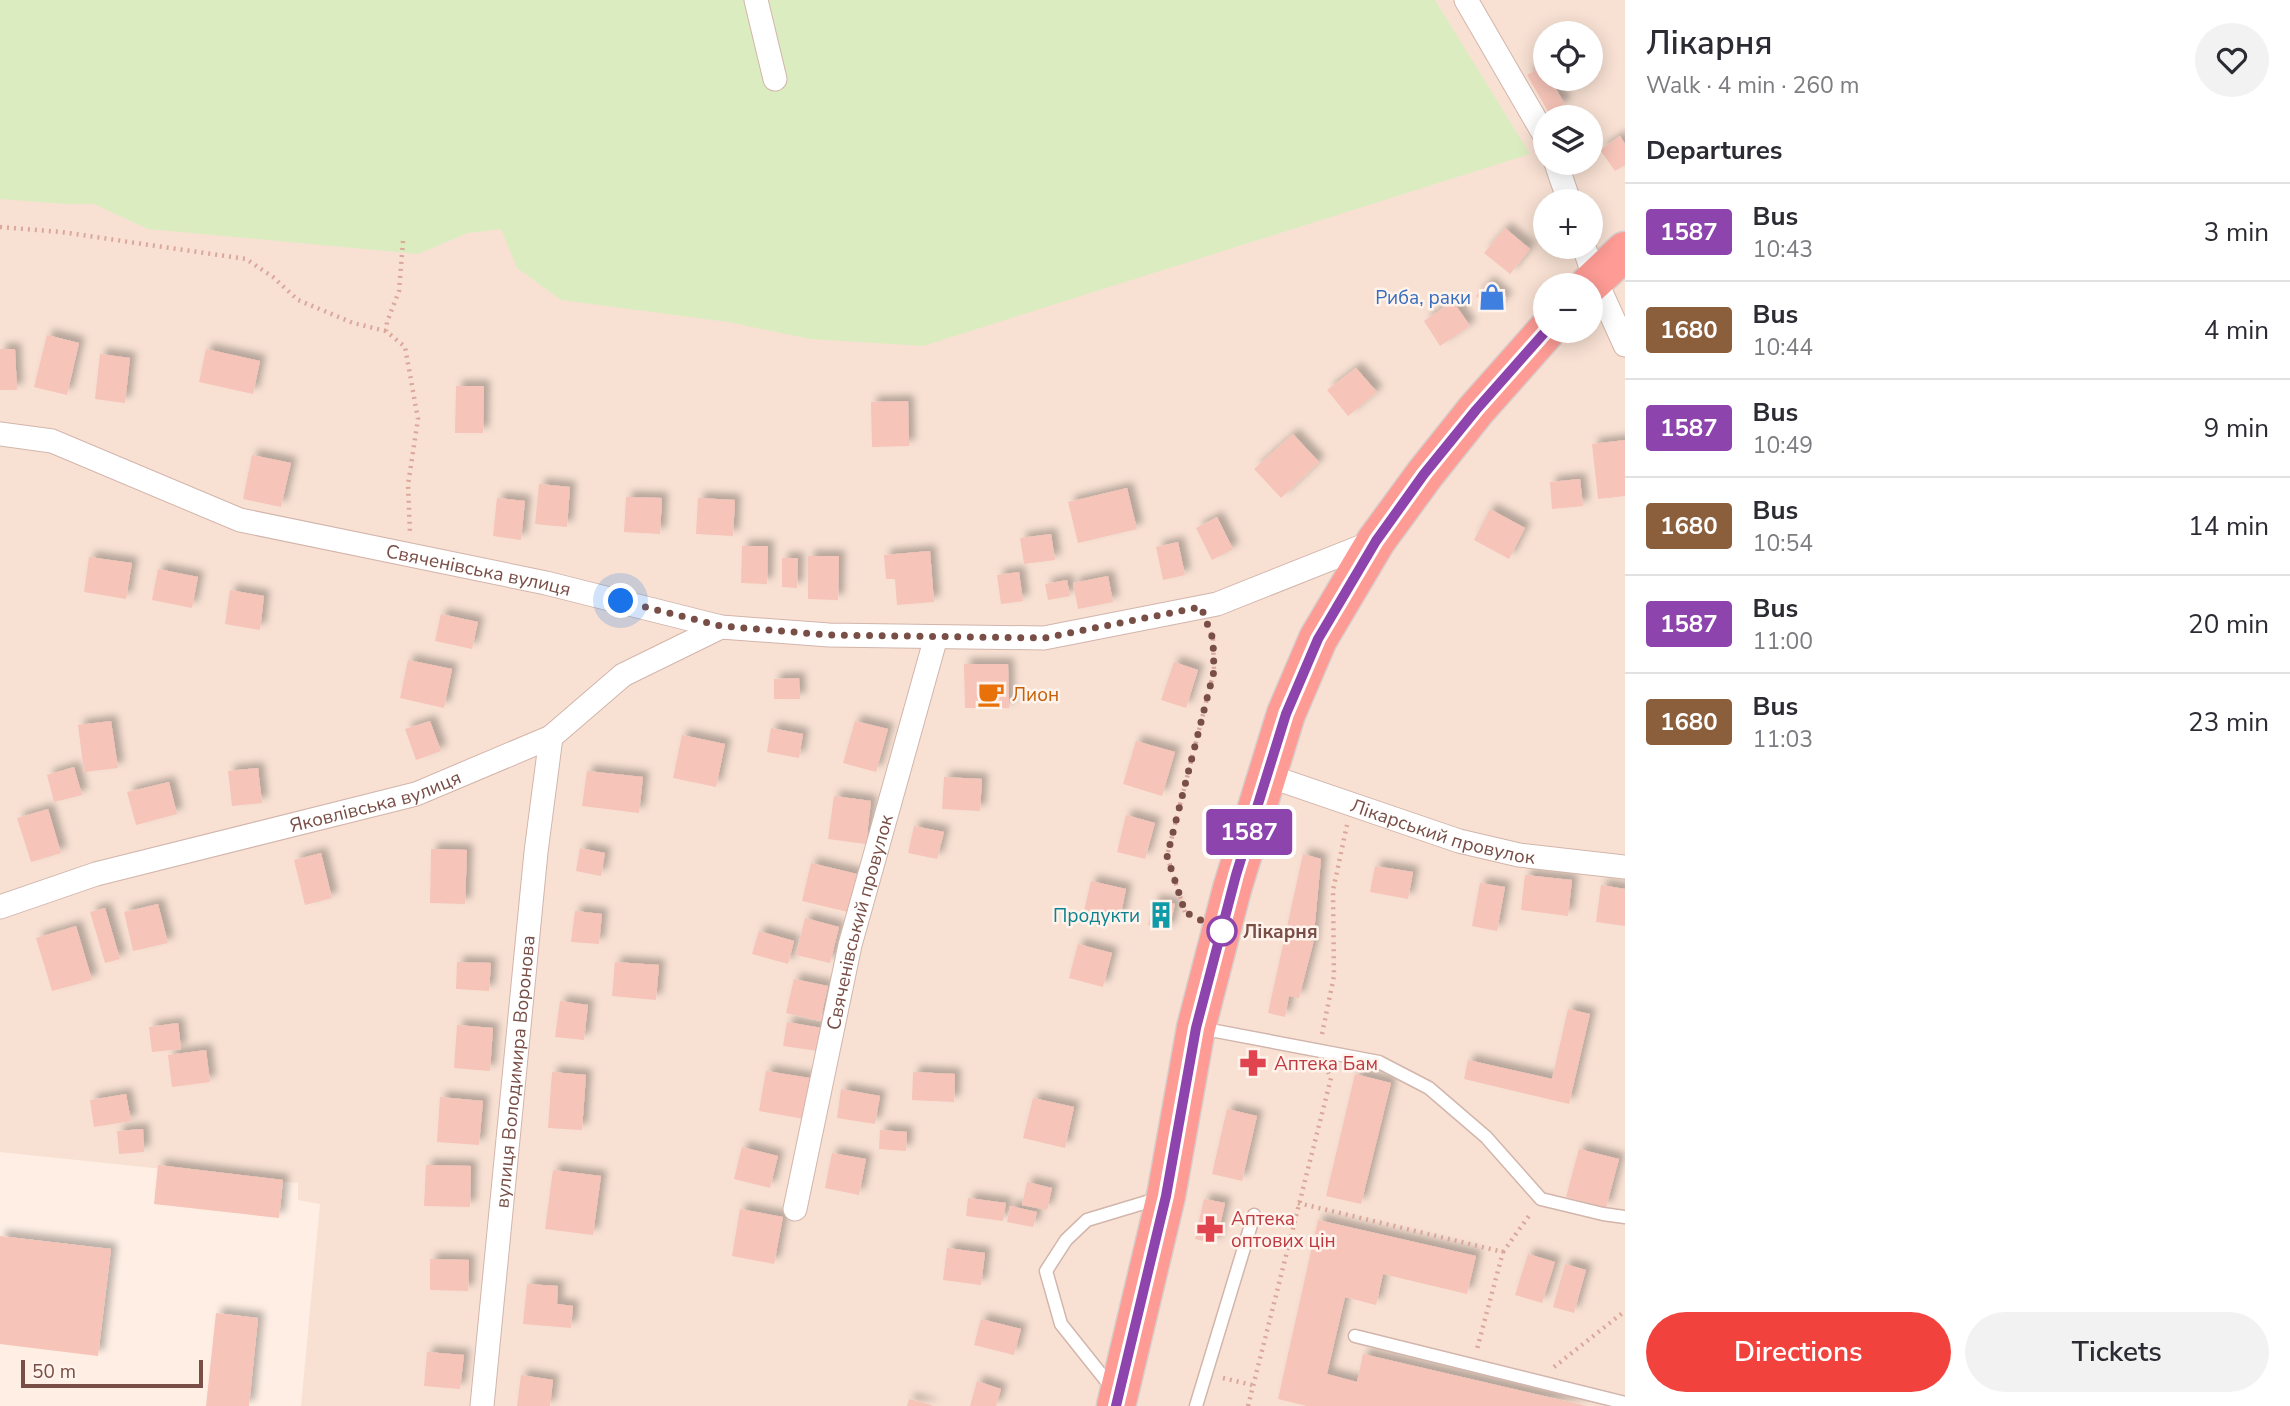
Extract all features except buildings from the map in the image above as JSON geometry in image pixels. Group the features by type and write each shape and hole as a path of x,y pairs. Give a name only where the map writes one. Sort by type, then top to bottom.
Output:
{"highway":[{"path":"1589,270 1625,251"},
{"path":"1117,1401 1166,1196 1196,1028 1232,890 1286,714 1318,639 1376,541 1424,474 1535,343"}],"street":[{"path":"756,0 775,79"},
{"path":"1466,0 1533,115"},
{"path":"1589,270 1625,345"},
{"name":"Свяченівська вулиця","path":"0,434 52,442 240,520 547,583 721,626 829,635 1044,638 1217,604 1376,541"},
{"name":"Яковлівська вулиця","path":"0,907 96,874 416,794 551,737 623,675 721,626"},
{"name":"Свяченівський провулок","path":"795,1209 850,945 936,637"},
{"name":"вулиця Володимира Воронова","path":"482,1406 536,852 551,737"},
{"name":"Лікарський провулок","path":"1266,775 1471,844 1519,855 1625,867"}],"lane":[{"path":"1196,1028 1379,1062 1429,1088 1486,1137 1541,1199 1625,1217"},
{"path":"1117,1401 1061,1324 1046,1271 1066,1240 1087,1220 1166,1196"},
{"path":"1196,1406 1254,1215"},
{"path":"1355,1336 1625,1402"}],"path":[{"path":"0,227 61,232 246,259 273,277 298,300 344,320 386,331 405,347 418,419 408,485 411,555"},
{"path":"386,331 399,291 403,241"},
{"path":"1185,912 1167,856 1214,671 1213,639 1201,607"},
{"path":"1248,1406 1331,1078 1318,1052 1334,976 1333,890 1352,804"},
{"path":"1473,1365 1503,1252 1541,1199"},
{"path":"1298,1203 1503,1252"},
{"path":"1537,1381 1625,1311"},
{"path":"1207,1374 1252,1385"}],"shaded area":[{"path":"0,0 1625,0 1625,1406 301,1406 320,1204 298,1200 298,1183 0,1152"}],"green space":[{"path":"0,0 1435,0 1530,154 923,346 810,339 728,322 561,300 517,268 501,229 468,233 418,254 148,229 94,204 0,199"}],"bus line":[{"name":"1587","path":"1116,1406 1166,1196 1196,1028 1236,875 1286,714 1318,639 1376,541 1424,474 1535,343"}],"place":[{"name":"Риба, раки","path":"1492,297"},
{"name":"Лион","path":"991,694"},
{"name":"Продукти","path":"1161,915"},
{"name":"Лікарня","path":"1222,931"},
{"name":"Аптека Бам","path":"1253,1063"},
{"name":"Аптека оптових цін","path":"1210,1229"}],"route":[{"path":"621,601 721,626 829,635 1044,638 1201,607 1213,639 1214,671 1185,795 1167,856 1185,912 1222,931"}]}
